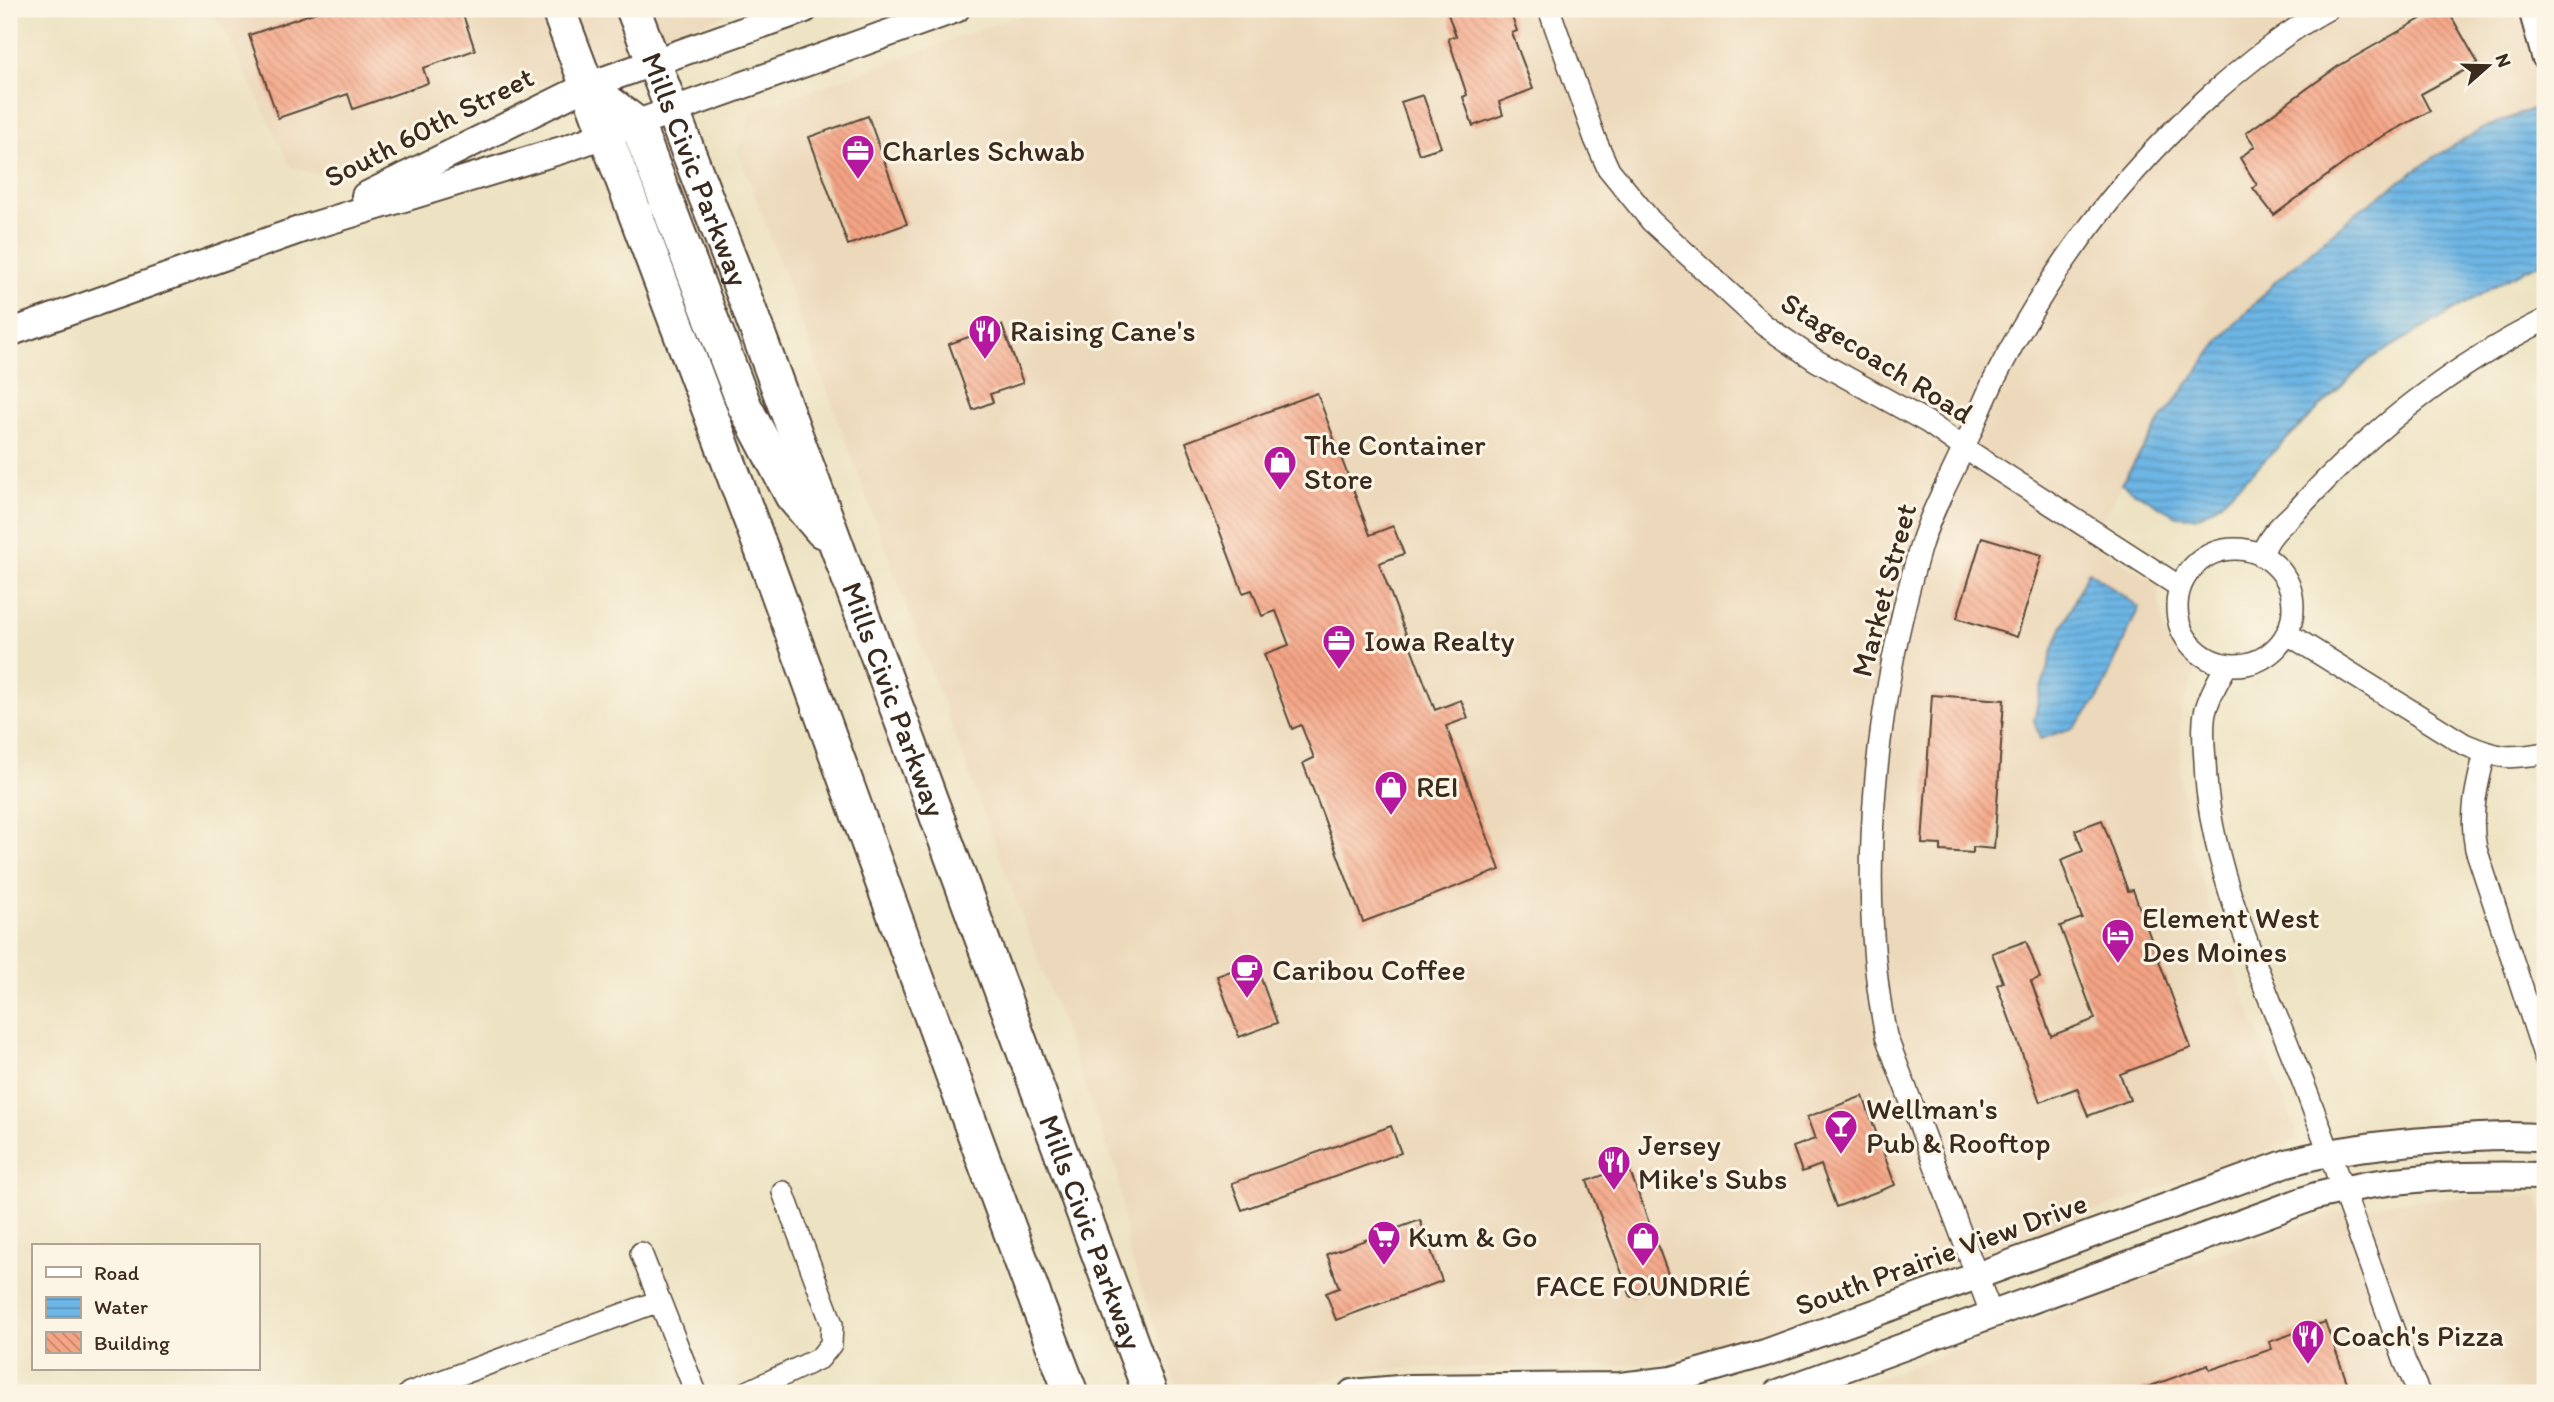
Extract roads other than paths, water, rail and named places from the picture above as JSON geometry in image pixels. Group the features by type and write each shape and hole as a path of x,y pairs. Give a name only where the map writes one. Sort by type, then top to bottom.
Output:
{"main road":[{"path":"558,9 765,559 975,1142 1070,1393"},
{"name":"Mills Civic Parkway","path":"633,9 748,306 1150,1393"},
{"path":"587,86 637,124 745,407 792,496 837,548"}],"street":[{"name":"South 60th Street","path":"302,229 587,86 805,9"},
{"name":"South 60th Street","path":"9,334 302,229 605,135 956,9"},
{"name":"Stagecoach Road","path":"1549,9 1608,168 1651,221 1765,324 1817,361 1927,422 2180,587"},
{"name":"Market Street","path":"1992,1313 1886,1036 1873,932 1876,783 1885,701 1920,546 1943,487 1964,448 1994,379 2035,307 2083,232 2158,144 2202,102 2250,61 2308,19 2328,9"},
{"path":"2532,9 2545,56"},
{"path":"2263,555 2264,547 2281,526 2355,450 2457,372 2545,320"},
{"path":"2242,548 2263,555 2284,574 2292,593 2294,614 2288,634 2276,650 2265,658 2246,665 2227,665 2208,659 2190,644 2180,626 2177,607 2180,587 2202,558 2221,550 2242,548"},
{"path":"2288,634 2464,744 2485,753 2510,758 2545,753"},
{"path":"2227,665 2214,687 2205,715 2205,776 2213,833 2252,950 2405,1362 2419,1393"},
{"path":"2485,753 2475,796 2472,829 2476,849 2545,1058"},
{"name":"South Prairie View Drive","path":"1352,1393 1410,1388 1620,1385 1672,1380 1765,1353 2287,1163 2329,1152 2515,1135 2545,1138"},
{"path":"1777,1393 2285,1206 2342,1189 2442,1177 2545,1176"},
{"path":"745,1393 820,1358 831,1344 832,1324 783,1192"},
{"path":"641,1253 696,1393"},
{"path":"409,1393 659,1301"}],"water":[{"path":"2545,104 2545,261 2512,276 2369,360 2219,504 2199,517 2176,516 2121,484 2161,420 2222,338 2276,281 2358,211 2436,156 2484,128"},
{"path":"2088,571 2139,607 2098,699 2075,727 2040,739 2034,721 2039,696 2054,646"}],"place":[{"name":"Charles Schwab","path":"858,181"},
{"name":"Raising Cane's","path":"985,361"},
{"name":"The Container Store","path":"1280,492"},
{"name":"Iowa Realty","path":"1339,671"},
{"name":"REI","path":"1391,817"},
{"name":"Element West Des Moines","path":"2118,965"},
{"name":"Caribou Coffee","path":"1247,1000"},
{"name":"Wellman's Pub & Rooftop","path":"1841,1156"},
{"name":"Jersey Mike's Subs","path":"1614,1192"},
{"name":"Kum & Go","path":"1384,1267"},
{"name":"FACE FOUNDRIÉ","path":"1643,1268"},
{"name":"Coach's Pizza","path":"2308,1366"}]}
